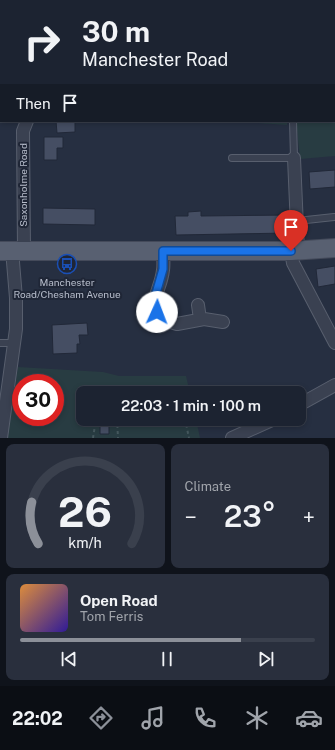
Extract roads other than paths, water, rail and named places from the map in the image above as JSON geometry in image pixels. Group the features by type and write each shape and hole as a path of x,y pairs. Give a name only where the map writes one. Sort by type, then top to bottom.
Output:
{"main road":[{"path":"12,250 163,251 294,250 335,248"}],"street":[{"name":"Saxonholme Road","path":"1,438 15,343 16,298 12,250 23,131 27,122"},
{"path":"294,158 297,221 293,262 335,343"},
{"path":"163,251 163,269 155,297 157,312 161,319 177,324 200,319 223,322"},
{"path":"198,305 200,319"},
{"path":"306,402 335,385"},
{"path":"232,438 259,426"}],"lane":[{"path":"232,158 294,158 293,122"},
{"path":"297,221 334,217"},
{"path":"0,343 15,343"}],"place":[{"name":"Manchester Road/Chesham Avenue","path":"67,264"}]}
